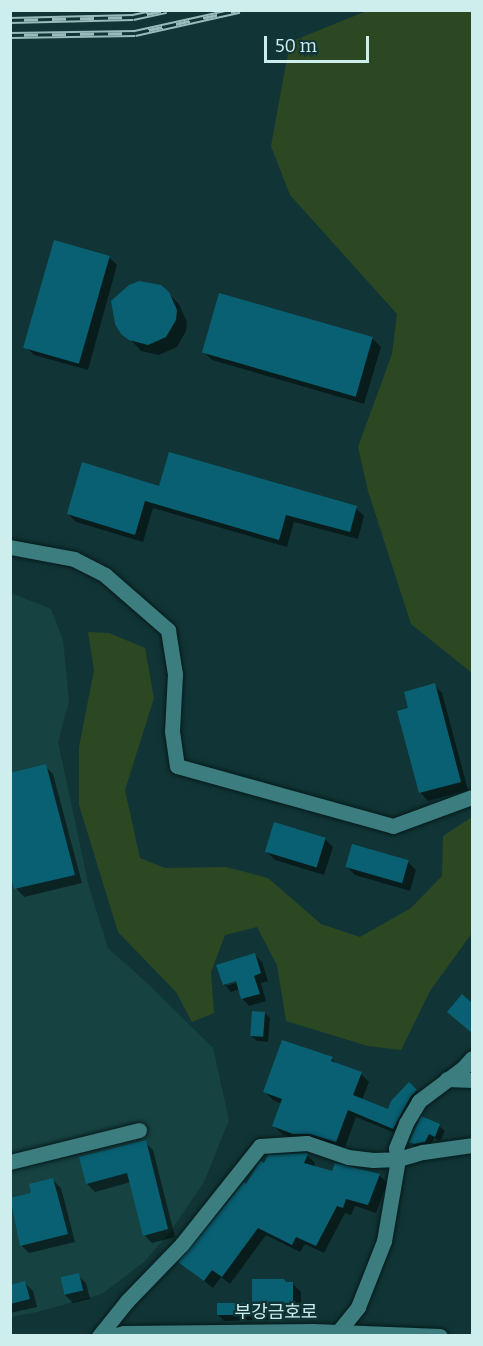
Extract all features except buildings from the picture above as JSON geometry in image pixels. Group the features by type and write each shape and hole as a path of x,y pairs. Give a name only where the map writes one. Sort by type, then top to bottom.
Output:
{"street":[{"path":"10,547 74,559 105,575 168,630 175,674 172,731 177,766 393,826 472,797"},
{"path":"338,1332 358,1306 384,1240 398,1159 396,1148 410,1116 419,1101 472,1058"},
{"path":"447,1079 472,1080"},
{"path":"10,1162 139,1130"},
{"path":"99,1335 126,1301 182,1244 260,1146 307,1143 348,1157 373,1160 398,1159 423,1152 472,1145"},
{"name":"부강금호로","path":"120,1335 338,1332 440,1335"}],"shaded area":[{"path":"11,593 51,609 63,640 69,701 58,742 89,887 108,948 213,1048 229,1120 204,1182 170,1232 145,1261 102,1294 11,1317"}],"green space":[{"path":"369,10 472,11 472,673 411,624 368,491 358,447 392,354 397,314 290,195 271,146 290,42"},
{"path":"88,632 109,633 145,648 154,698 125,790 140,858 165,868 226,867 268,878 321,924 360,937 411,908 442,876 443,836 472,817 472,933 430,991 401,1050 368,1046 286,1021 277,965 257,927 225,935 211,972 214,1013 192,1022 176,992 118,932 79,805 79,747 94,670"}],"railway":[{"path":"10,20 133,17 166,10"},
{"path":"10,35 135,33 239,10"}]}
